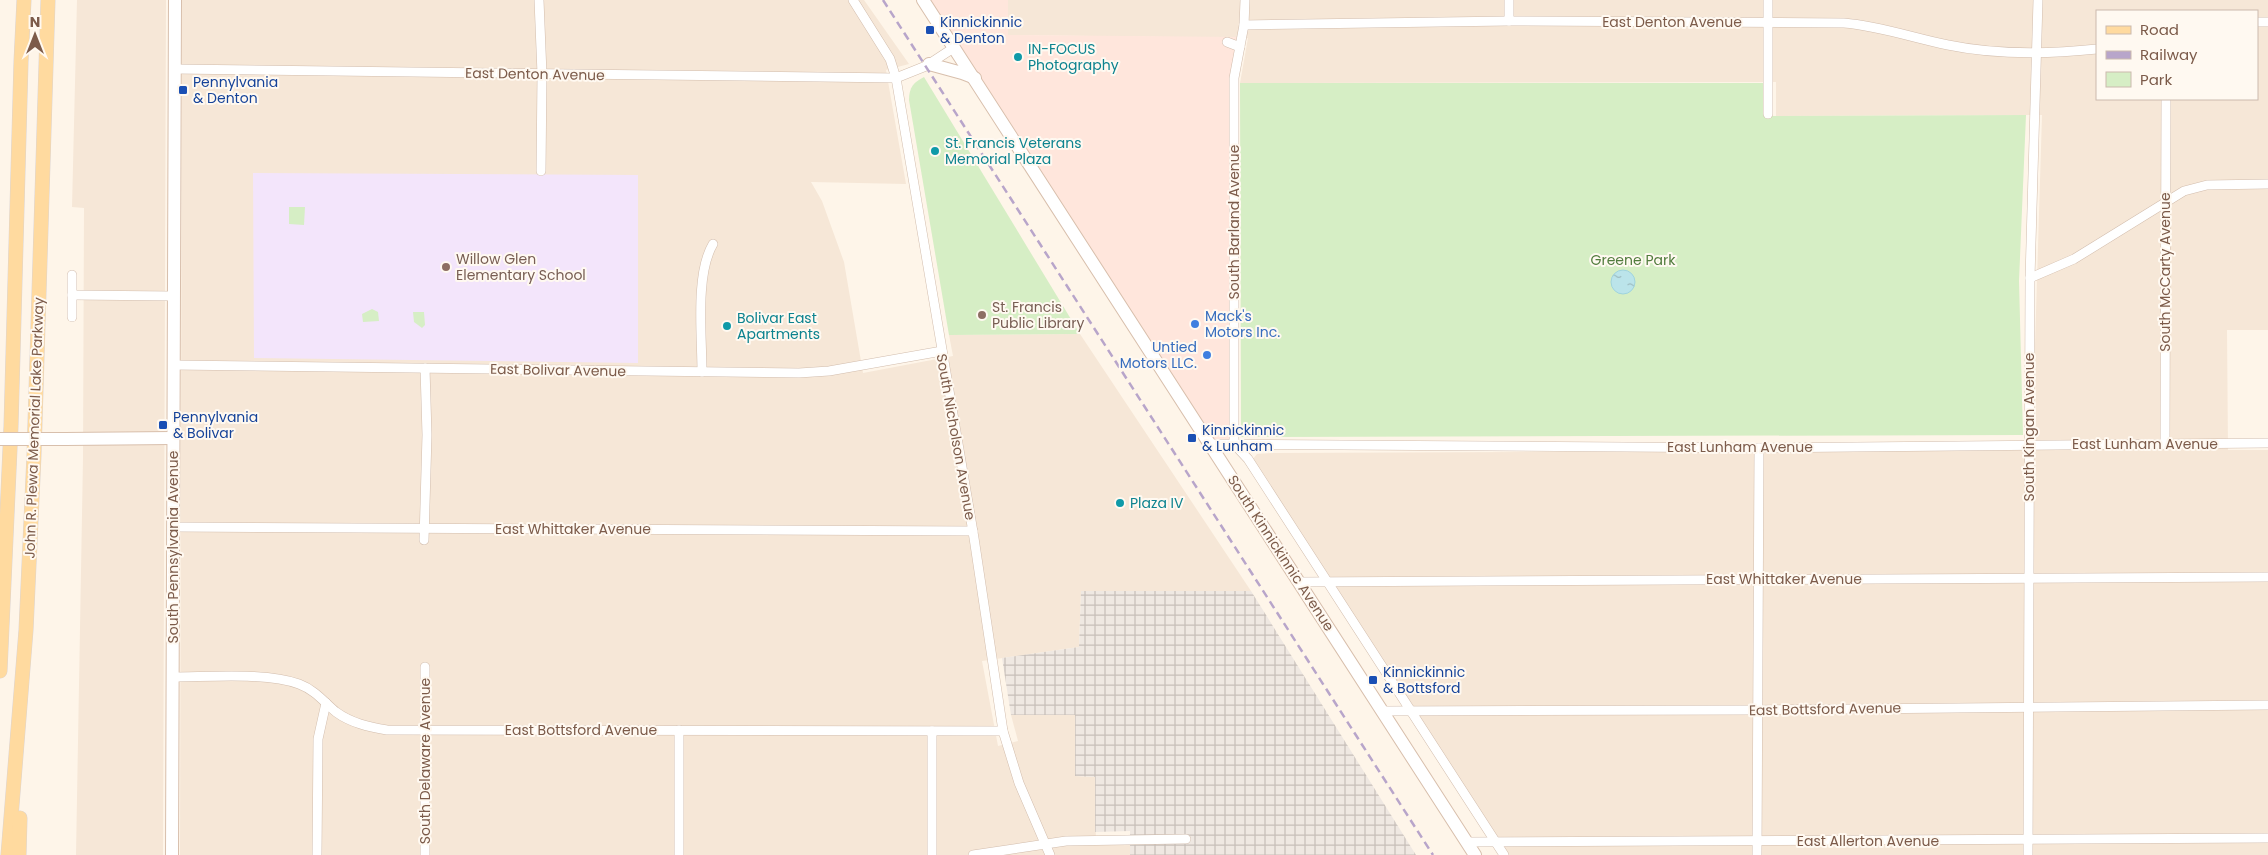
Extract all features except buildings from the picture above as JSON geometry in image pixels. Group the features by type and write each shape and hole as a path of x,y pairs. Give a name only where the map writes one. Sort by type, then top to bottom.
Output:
{"main road":[{"path":"16,0 16,23 21,62"},
{"name":"John R. Plewa Memorial Lake Parkway","path":"0,671 11,426 24,0"},
{"name":"John R. Plewa Memorial Lake Parkway","path":"8,855 26,630 34,445 48,0"},
{"path":"19,855 26,630"},
{"path":"0,661 2,647"}],"street":[{"name":"South Pennsylvania Avenue","path":"172,855 174,0"},
{"path":"539,0 542,74 541,171"},
{"name":"South Nicholson Avenue","path":"853,0 890,59 896,78 973,530 1003,731 1019,783 1050,855"},
{"name":"South Kinnickinnic Avenue","path":"923,0 1475,855"},
{"name":"South Barland Avenue","path":"1234,444 1234,78 1244,24 1245,0"},
{"path":"1509,0 1509,21"},
{"path":"1768,0 1768,114"},
{"name":"South Kingan Avenue","path":"2028,855 2030,278 2038,0"},
{"name":"East Denton Avenue","path":"1244,24 1509,21 1844,23 1870,25 1948,45 1989,51 2037,52 2096,49"},
{"path":"1226,42 1240,47"},
{"path":"896,78 929,64 955,47"},
{"path":"929,64 962,72 975,78"},
{"name":"East Denton Avenue","path":"174,70 896,78"},
{"name":"South McCarty Avenue","path":"2165,445 2166,100"},
{"path":"2030,278 2074,259 2184,191 2207,185 2268,184"},
{"path":"702,372 702,273 706,255 713,244"},
{"path":"72,275 72,317"},
{"path":"72,295 174,296"},
{"name":"East Bolivar Avenue","path":"173,365 799,373 942,351"},
{"path":"424,540 425,368"},
{"path":"0,439 173,438"},
{"name":"East Lunham Avenue","path":"1211,444 1759,448 2268,443"},
{"name":"South Kinnickinnic Avenue","path":"1234,444 1248,459 1326,583 1504,855"},
{"path":"1757,855 1759,448"},
{"name":"East Whittaker Avenue","path":"173,527 973,530"},
{"name":"East Whittaker Avenue","path":"1300,582 2268,577"},
{"name":"South Delaware Avenue","path":"425,667 425,855"},
{"name":"East Bottsford Avenue","path":"172,677 278,679 301,685 315,692 338,713 366,726 387,730 1003,731"},
{"path":"317,855 318,740 326,703"},
{"name":"East Bottsford Avenue","path":"1382,710 1757,710 2268,705"},
{"path":"679,730 679,855"},
{"path":"932,731 932,855"},
{"name":"East Allerton Avenue","path":"1467,842 2268,838"},
{"path":"973,855 1045,844 1094,840 1186,839"}],"shaded area":[{"path":"77,0 166,0 163,855 76,855 83,458 84,208 72,207"},
{"path":"182,0 864,0 909,64 886,70 906,184 811,182 822,201 844,262 863,373 953,356 949,335 1080,334 1251,591 1081,591 1079,647 982,661 998,746 1018,741 1011,715 1075,715 1075,776 1095,777 1096,845 1130,845 1130,855 180,855"},
{"path":"923,0 1008,0 1008,35 1242,37 1237,62 1234,444 1211,444"},
{"path":"1008,0 2268,0 2268,330 2227,330 2228,450 2268,450 2268,855 1507,855 1253,459 1257,454 1274,453 2036,450 2035,346 2042,115 1776,116 1776,82 1240,83 1248,38 1008,35"},
{"name":"Willow Glen Elementary School","path":"253,173 638,175 638,363 254,358"},
{"path":"1081,591 1251,591 1416,855 1130,855 1130,831 1095,832 1095,777 1075,776 1075,715 1011,715 1002,658 1079,647"}],"green space":[{"path":"924,77 1080,334 949,335 909,100 913,85"},
{"name":"Greene Park","path":"1240,83 1769,83 1769,116 2026,115 2019,281 2023,435 1241,437"},
{"path":"289,207 305,207 304,225 289,224"},
{"path":"372,309 378,312 379,321 363,322 362,314"},
{"path":"413,312 424,312 425,325 422,328 414,322"}],"water":[{"path":"1623,270 1632,273 1635,282 1632,291 1623,294 1614,291 1611,282 1614,273"}],"railway":[{"path":"883,0 1433,855"}],"place":[{"name":"Kinnickinnic & Denton","path":"930,30"},
{"name":"IN-FOCUS Photography","path":"1018,57"},
{"name":"Pennylvania & Denton","path":"183,90"},
{"name":"St. Francis Veterans Memorial Plaza","path":"935,151"},
{"name":"Willow Glen Elementary School","path":"446,267"},
{"name":"St. Francis Public Library","path":"982,315"},
{"name":"Mack's Motors Inc.","path":"1195,324"},
{"name":"Bolivar East Apartments","path":"727,326"},
{"name":"Untied Motors LLC.","path":"1207,355"},
{"name":"Pennylvania & Bolivar","path":"163,425"},
{"name":"Kinnickinnic & Lunham","path":"1192,438"},
{"name":"Plaza IV","path":"1120,503"},
{"name":"Kinnickinnic & Bottsford","path":"1373,680"}]}
